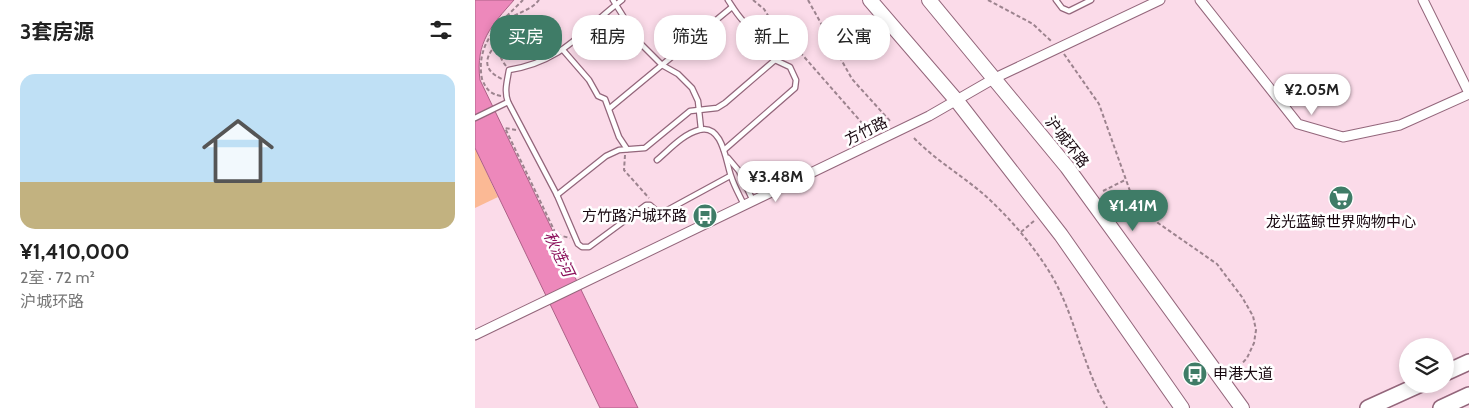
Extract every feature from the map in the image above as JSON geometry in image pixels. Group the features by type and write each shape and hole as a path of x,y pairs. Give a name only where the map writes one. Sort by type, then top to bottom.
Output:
{"main road":[{"path":"870,0 957,101 1061,235 1182,408"},
{"name":"沪城环路","path":"929,0 995,78 1123,242 1242,408"},
{"path":"1454,369 1469,362"},
{"path":"1368,408 1401,393"},
{"path":"1441,408 1469,394"}],"street":[{"name":"方竹路","path":"475,335 957,101 995,78 1160,0"},
{"path":"1200,0 1298,124 1343,137 1399,125 1469,94 1423,0"}],"lane":[{"path":"613,0 641,43 662,65 678,74 692,88 699,109 701,129"},
{"path":"622,0 563,50 549,59 530,66 509,70 507,80 506,95 508,102 557,195 575,238 582,247 589,246 646,205 650,205 659,213 662,213 730,176"},
{"path":"728,0 738,15"},
{"path":"1056,0 1062,8 1069,11 1091,0"},
{"path":"610,108 732,7"},
{"path":"563,50 589,80 598,96 605,99 610,108 619,137 627,149"},
{"path":"557,195 606,156 627,149 645,148 690,111 717,108 775,60 791,67 796,80 795,88 724,150"},
{"path":"475,118 508,102"},
{"path":"657,160 691,133 701,129 708,130 717,137 727,157 730,176 749,203"},
{"path":"727,157 739,171 749,203"}],"path":[{"path":"506,95 493,94 485,85 479,64 480,51 482,42 489,33 523,0"},
{"path":"517,15 539,0"},
{"path":"753,0 764,9 772,22 786,32 799,51 869,132"},
{"path":"808,0 853,79 890,121"},
{"path":"988,0 1033,24 1059,48 1099,104 1112,134 1125,180 1140,205 1158,223 1217,264 1242,297 1253,316 1256,330 1254,343 1247,358 1237,369"},
{"path":"490,53 487,66 490,72 507,80"},
{"path":"503,60 509,70"},
{"path":"522,128 505,128 555,232 563,237 575,238"},
{"path":"914,138 991,200 1021,232 1059,287 1069,309 1085,361 1107,408"},
{"path":"627,149 623,164 625,170 648,196 650,205"},
{"path":"1103,191 1125,180"},
{"path":"1021,232 1034,221"}],"shaded area":[{"path":"475,148 498,197 475,208"}],"water":[{"name":"秋涟河","path":"475,0 514,0 502,15 490,15 490,30 480,55 480,80 638,408 600,408 475,148"}],"place":[{"name":"龙光蓝鲸世界购物中心","path":"1341,198"},
{"name":"方竹路沪城环路","path":"705,216"},
{"name":"申港大道","path":"1195,374"}]}
